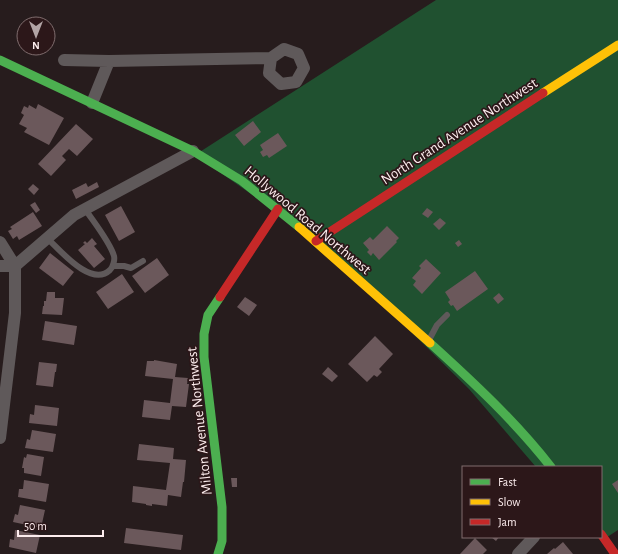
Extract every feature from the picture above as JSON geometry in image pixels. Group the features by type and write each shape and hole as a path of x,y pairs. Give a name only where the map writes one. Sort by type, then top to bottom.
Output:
{"street":[{"name":"North Grand Avenue Northwest","path":"316,241 618,45"},
{"path":"64,60 109,61 271,58"},
{"name":"Hollywood Road Northwest","path":"0,60 193,151 242,181 316,241 470,380 524,434 550,466"},
{"path":"92,103 109,61"},
{"path":"0,266 15,266 74,215 193,151"},
{"name":"Milton Avenue Northwest","path":"218,554 222,541 222,507 204,357 204,334 208,315 278,209"},
{"path":"0,242 15,266 15,313 0,438"},
{"path":"602,535 615,554"},
{"path":"518,554 533,538"}],"lane":[{"path":"47,238 76,265 87,273 96,275 110,271 113,266 114,258 112,250 85,209"},
{"path":"113,266 124,266 131,268 143,261"},
{"path":"428,342 437,325 447,315"}],"green space":[{"path":"436,0 618,0 618,530 601,541 602,466 535,466 469,389 321,243 195,155"}],"building":[{"path":"38,104 64,118 49,145 24,132 27,128 19,124 24,115 21,113 24,106 28,108 29,105 36,109"},
{"path":"253,121 261,132 244,146 235,135"},
{"path":"76,124 93,139 77,156 69,149 62,156 66,160 51,176 38,164"},
{"path":"278,133 287,146 269,158 267,155 263,157 260,152 263,150 260,145"},
{"path":"97,182 99,187 76,199 72,190 86,183 88,187"},
{"path":"33,184 39,189 34,195 28,189"},
{"path":"35,202 40,210 36,213 30,205"},
{"path":"121,206 135,232 119,241 105,215"},
{"path":"427,208 433,212 428,218 422,214"},
{"path":"33,212 42,226 19,240 17,236 13,239 8,231 12,229 10,227"},
{"path":"440,218 446,223 439,230 433,224"},
{"path":"387,226 399,238 396,241 397,242 379,260 373,253 371,256 367,252 369,250 363,243 370,237 373,240"},
{"path":"92,238 97,244 94,246 105,259 94,268 78,250 85,244 83,243 85,241 87,243"},
{"path":"459,240 462,244 458,247 455,243"},
{"path":"50,253 74,272 63,286 39,268"},
{"path":"157,258 169,275 145,293 132,276"},
{"path":"426,259 441,273 422,294 413,285 416,281 412,278 421,268 419,266"},
{"path":"475,271 488,289 457,311 453,305 451,306 448,302 450,300 445,292"},
{"path":"122,274 134,292 108,309 96,292"},
{"path":"47,292 55,292 55,298 64,298 62,315 42,314"},
{"path":"499,293 504,299 498,304 493,298"},
{"path":"245,297 257,305 249,316 237,307"},
{"path":"45,321 77,326 74,345 42,340"},
{"path":"375,336 393,354 379,369 382,372 377,377 374,375 367,382 348,364"},
{"path":"154,360 177,364 175,377 188,378 187,384 189,384 186,407 172,406 170,420 142,417 144,400 170,403 173,379 145,376 147,361"},
{"path":"39,362 57,364 53,387 36,385"},
{"path":"328,367 338,376 332,382 322,374"},
{"path":"35,405 59,408 57,426 29,423 30,414 34,415"},
{"path":"32,430 56,434 53,452 25,448 27,439 30,440"},
{"path":"139,444 174,448 173,459 186,460 181,497 168,495 167,506 152,504 152,506 132,502 133,486 166,490 170,463 137,460"},
{"path":"27,454 44,457 41,476 24,473 24,468 22,468 24,457 26,458"},
{"path":"231,478 237,478 237,487 232,487"},
{"path":"24,480 49,484 46,502 18,497 19,489 23,489"},
{"path":"618,480 618,493 612,484"},
{"path":"20,505 45,510 41,528 13,522 15,514 18,515"},
{"path":"126,528 183,535 181,550 124,543"},
{"path":"15,530 40,535 36,553 9,547 10,539 14,540"},
{"path":"475,538 487,550 483,554 460,554"},
{"path":"563,542 573,554 547,554 554,548 555,549"}],"traffic: fast":[{"path":"0,60 193,151 242,181 299,227"},
{"path":"218,554 222,541 222,507 204,357 204,334 208,315 220,297"},
{"path":"430,343 478,387 523,434 550,466"}],"traffic: slow":[{"path":"543,93 618,45"},
{"path":"299,227 430,343"}],"traffic: jam":[{"path":"316,241 543,93"},
{"path":"220,297 278,209"},
{"path":"602,535 615,554"}]}
